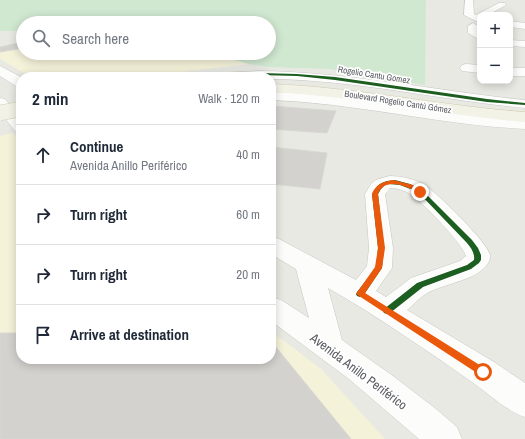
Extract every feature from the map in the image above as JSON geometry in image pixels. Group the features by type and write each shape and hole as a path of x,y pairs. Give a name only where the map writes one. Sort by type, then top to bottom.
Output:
{"main road":[{"name":"Boulevard Rogelio Cantú Gómez","path":"276,80 302,80 445,101 525,108"},
{"name":"Boulevard Rogelio Cantú Gómez","path":"276,88 333,92 438,108 525,117"},
{"path":"0,106 16,108"}],"street":[{"path":"469,0 469,13 477,18"},
{"path":"490,12 502,5"},
{"path":"477,22 473,33 477,36"},
{"path":"513,24 525,26"},
{"path":"513,43 525,44"},
{"path":"466,68 477,69"},
{"path":"0,70 16,80"},
{"path":"513,72 525,72"},
{"name":"Rogelio Cantu Gomez","path":"276,74 308,75 379,84 452,96 525,104"},
{"path":"276,96 339,100 478,121 525,124"},
{"path":"15,125 0,106 16,102"},
{"path":"360,294 379,268 381,248 375,194 378,188 384,183 393,182 411,186 420,192 466,238 474,247 478,256 477,261 469,267 420,285 387,311"},
{"path":"276,247 360,294 483,372 525,402"},
{"path":"308,266 319,301 329,347"},
{"name":"Avenida Anillo Periférico","path":"276,310 329,347 423,420 444,439"}],"shaded area":[{"path":"16,44 16,60 234,60 249,64 179,72 22,72 0,59 0,47"},
{"path":"12,133 16,136 16,364 276,364 276,335 321,369 385,439 0,439 0,136"}],"green space":[{"path":"0,0 426,0 425,85 329,69 267,67 234,60 276,60 276,16 16,16 16,31 0,31"}],"building":[{"path":"16,44 16,49 0,52 0,47"},
{"path":"276,106 336,111 327,133 276,129"},
{"path":"276,148 327,153 320,189 276,185"},
{"path":"0,333 16,333 16,364 276,364 276,347 351,439 0,439"}],"cycle path":[{"path":"276,74 335,78 449,95 525,104"},
{"path":"360,294 379,268 381,248 375,194 378,188 383,184 395,182 408,185 420,191 470,242 478,255 478,260 469,267 420,285 387,311"}],"route":[{"path":"420,192 411,186 393,182 384,183 378,188 375,194 381,248 379,268 360,294 483,372"}]}
